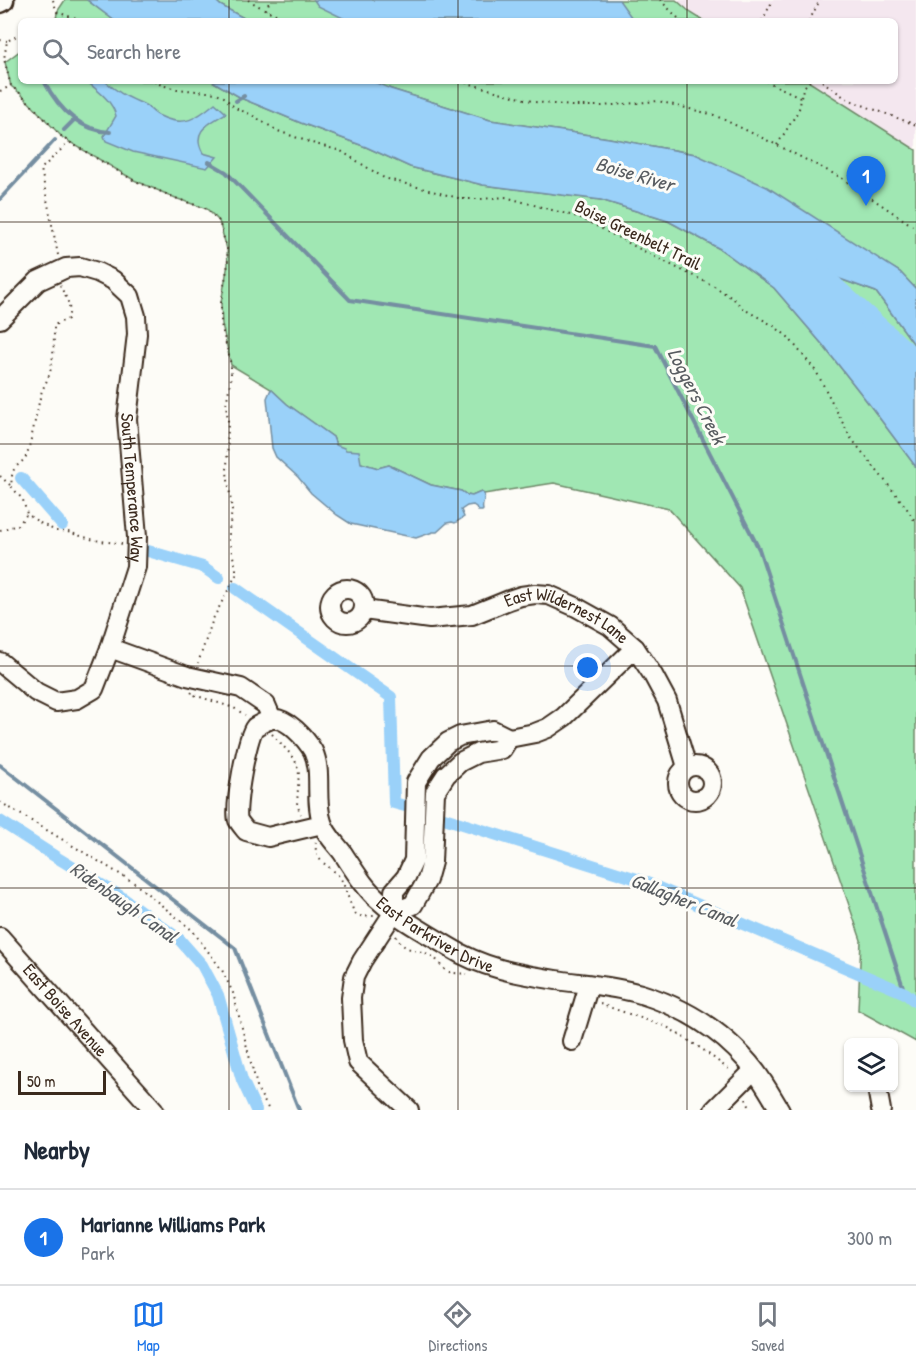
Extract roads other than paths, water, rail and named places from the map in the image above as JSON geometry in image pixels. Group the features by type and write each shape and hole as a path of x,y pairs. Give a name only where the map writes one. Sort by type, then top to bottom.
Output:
{"street":[{"name":"South Temperance Way","path":"0,319 38,281 66,268 80,267 113,280 130,296 136,316 137,334 128,419 137,537 136,567 94,689 77,699 56,702 36,692 0,662"},
{"name":"East Wildernest Lane","path":"364,610 430,619 472,615 508,600 535,594 549,595 576,607 610,626 635,648 667,701 687,767"},
{"path":"110,648 195,678 241,688 267,705 271,725 256,727 248,741 237,806 238,819 246,831 268,837 319,831"},
{"path":"409,1110 358,1062 353,1040 351,998 354,977 362,961 394,912 413,905 427,880 432,862 435,792 446,775 459,762 478,753 502,749 509,738 535,733 548,728 564,717 635,648"},
{"name":"East Parkriver Drive","path":"271,725 288,723 307,741 314,753 318,771 319,831 376,898 394,912 452,949 489,966 515,973 640,994 691,1015 725,1039 754,1070 780,1110"},
{"name":"East Boise Avenue","path":"0,937 154,1110"},
{"path":"572,1041 589,985"},
{"path":"714,1110 754,1070"},
{"path":"878,1092 881,1110"}],"water":[{"path":"87,0 215,0 244,18 111,18"},
{"path":"314,0 619,0 632,18 343,18 318,6"},
{"path":"90,84 109,84 158,115 176,121 190,120 215,103 226,113 204,128 199,138 203,153 217,157 207,168 133,152 106,141 104,136 116,116 100,92"},
{"path":"217,84 379,84 490,120 695,154 767,187 900,272 916,289 916,347 876,292 818,269 813,271 832,295 865,320 901,342 916,357 916,467 822,344 774,288 720,249 668,221 601,200 483,185 410,167 366,147 243,99"},
{"path":"271,389 287,404 333,437 336,445 346,450 359,451 361,463 378,468 389,465 431,485 461,491 467,495 472,496 481,492 484,494 483,510 478,511 473,505 467,506 461,510 464,517 455,523 447,523 437,532 416,538 351,524 311,493 298,477 276,457 272,448 267,398"}],"waterway":[{"name":"Loggers Creek","path":"46,84 70,116 88,127 110,132"},
{"path":"236,101 244,96"},
{"path":"64,130 74,120"},
{"path":"0,199 55,140"},
{"name":"Loggers Creek","path":"209,162 226,172 350,300 655,346 759,549 905,993"},
{"name":"Boise River","path":"794,251 916,361"},
{"name":"Gallagher Canal","path":"21,478 62,525"},
{"name":"Gallagher Canal","path":"148,551 203,567 219,578"},
{"name":"Gallagher Canal","path":"235,588 391,697 394,803 405,806"},
{"path":"0,765 235,948 299,1110"},
{"name":"Gallagher Canal","path":"444,818 640,880 905,993 916,1002"},
{"name":"Ridenbaugh Canal","path":"0,821 120,896 179,939 202,965 218,995 242,1080 256,1110"}],"place":[{"name":"Marianne Williams Park","path":"866,206"}]}
